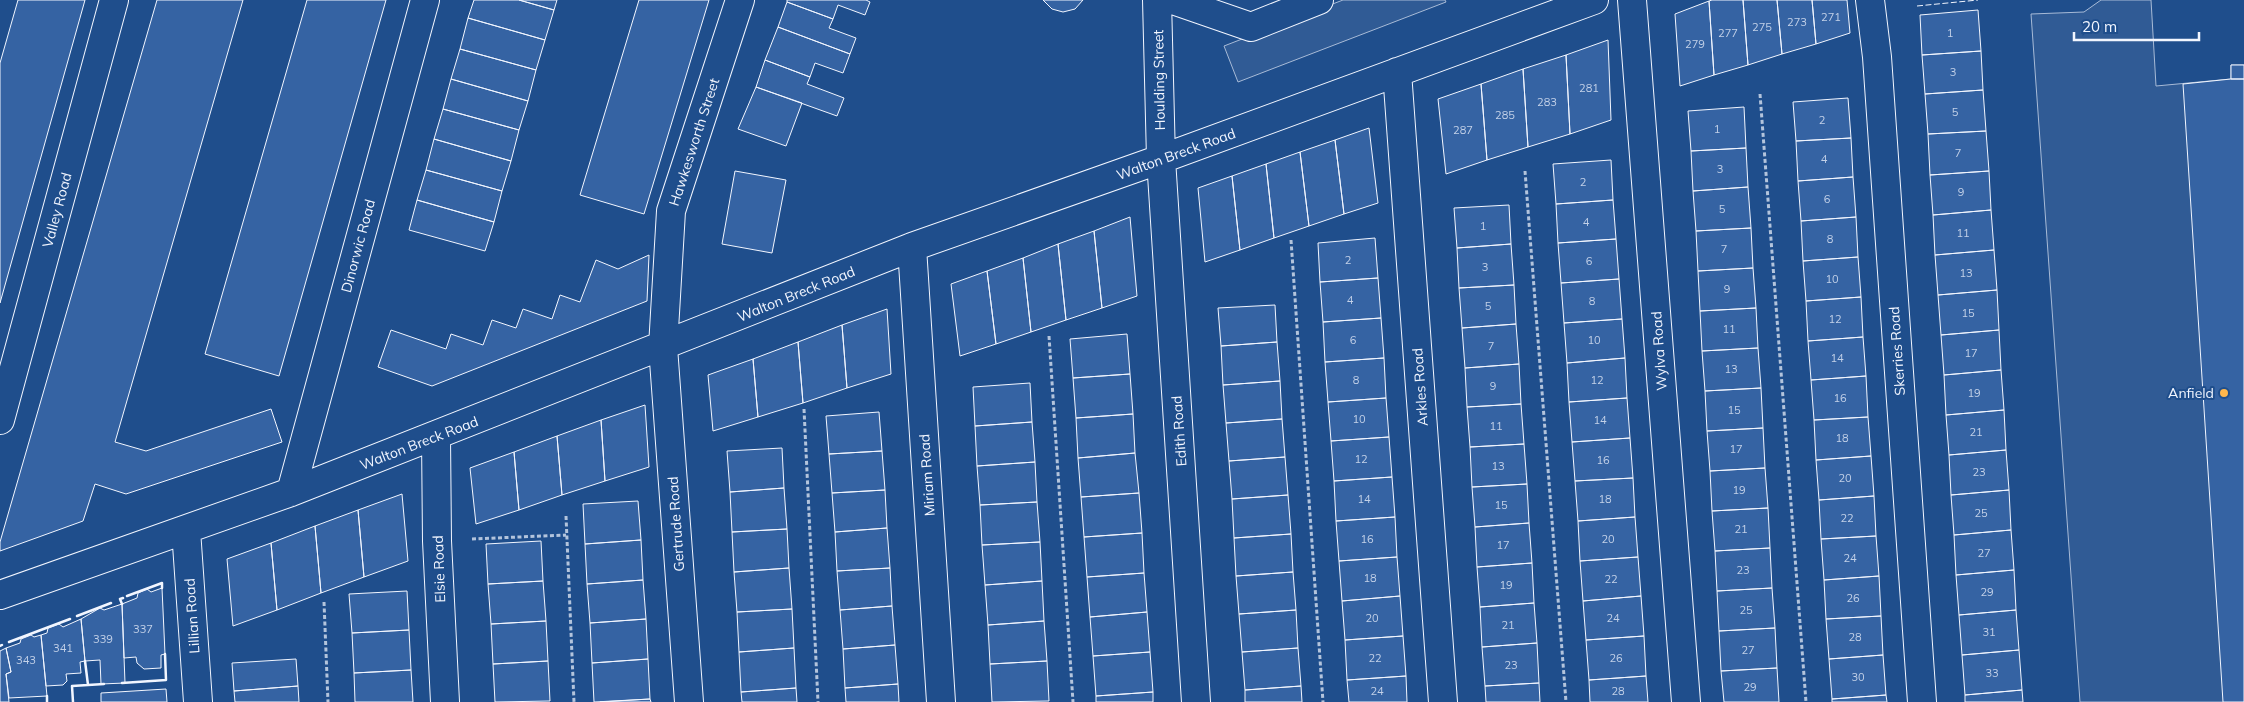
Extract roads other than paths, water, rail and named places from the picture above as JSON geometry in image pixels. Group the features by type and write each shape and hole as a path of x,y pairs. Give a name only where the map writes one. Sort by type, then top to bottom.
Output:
{"street":[{"name":"Valley Road","path":"0,420 114,0"},
{"name":"Dinorwic Road","path":"291,492 425,0"},
{"name":"Hawkesworth Street","path":"663,347 671,211 740,0"},
{"name":"Houlding Street","path":"1157,0 1161,160"},
{"path":"1174,0 1251,27 1319,0"},
{"name":"Walton Breck Road","path":"0,595 291,492 436,437 912,247 1161,160 1594,0"},
{"name":"Wylva Road","path":"1632,0 1686,702"},
{"name":"Skerries Road","path":"1870,0 1877,57 1922,702"},
{"name":"Arkles Road","path":"1397,72 1443,702"},
{"name":"Edith Road","path":"1161,160 1196,702"},
{"name":"Miriam Road","path":"912,247 941,702"},
{"name":"Gertrude Road","path":"663,347 689,702"},
{"name":"Elsie Road","path":"436,437 437,541 445,702"},
{"name":"Lillian Road","path":"186,530 198,702"}],"place":[{"name":"Anfield","path":"2224,393"}]}
